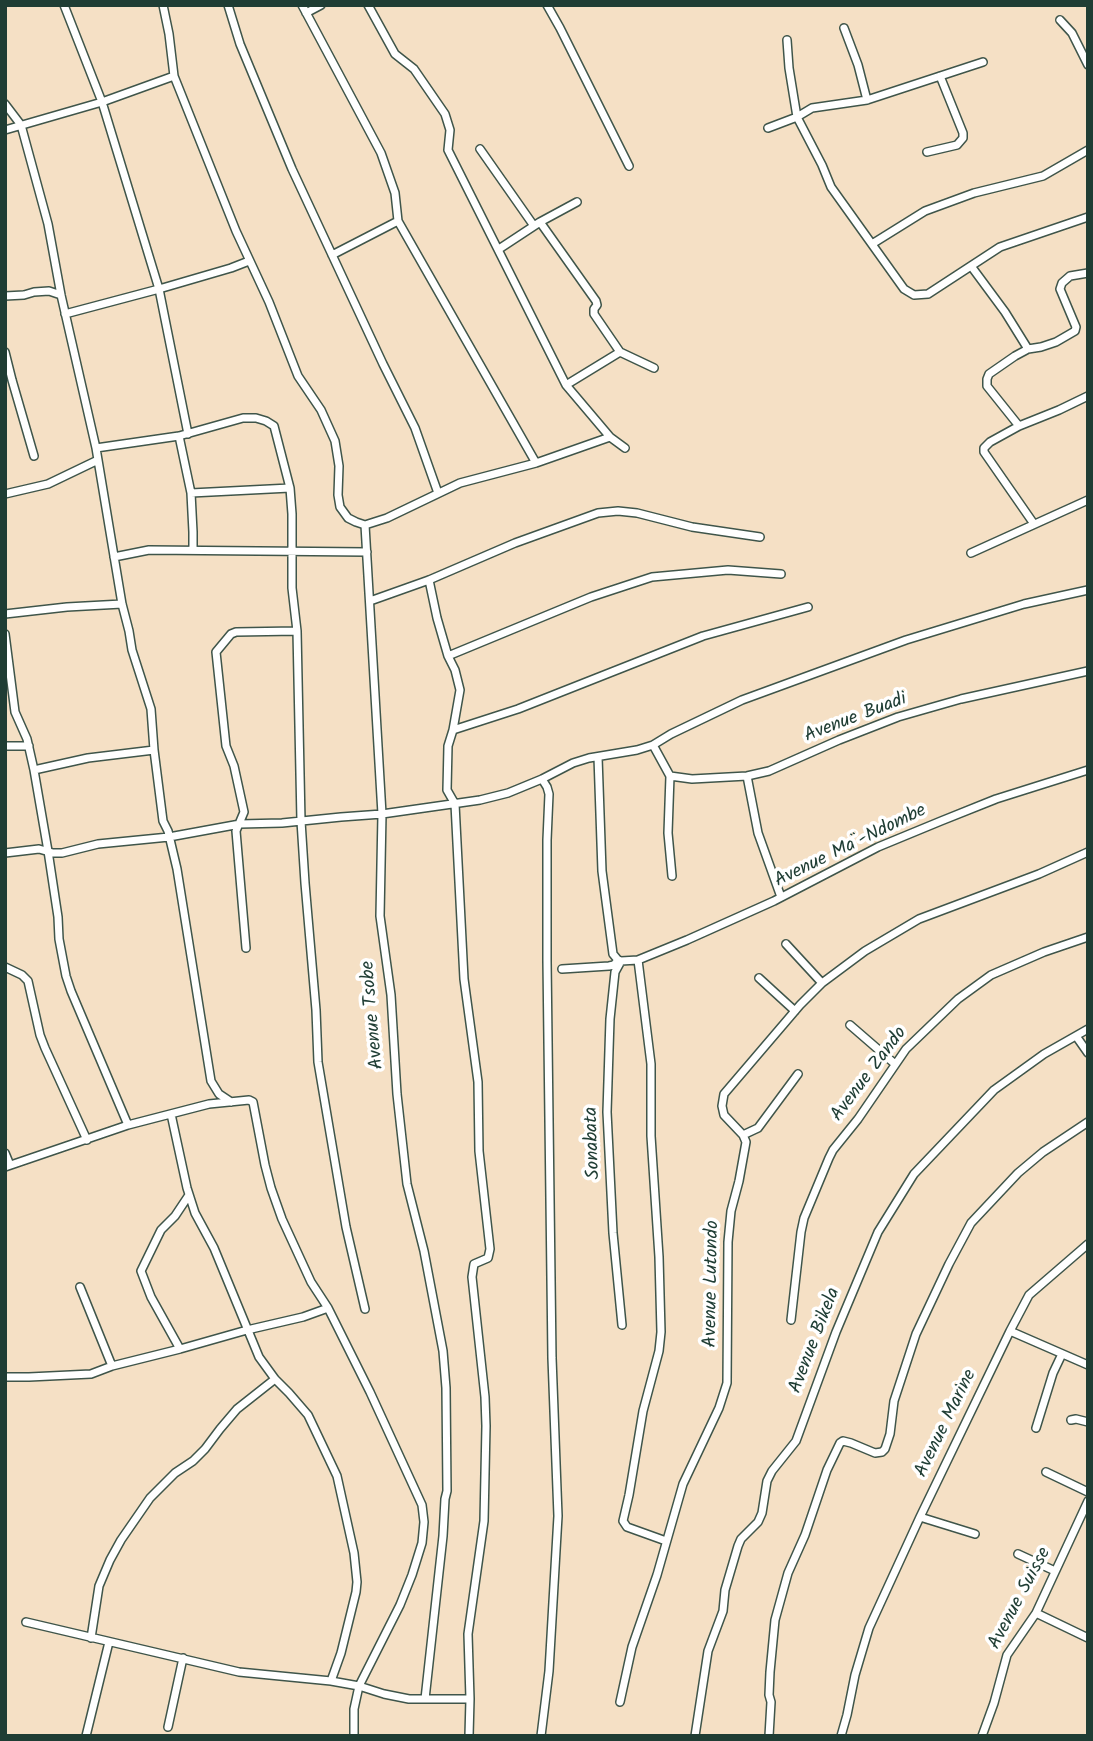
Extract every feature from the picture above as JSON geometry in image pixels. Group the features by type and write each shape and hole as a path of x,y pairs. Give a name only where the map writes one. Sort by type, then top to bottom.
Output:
{"street":[{"path":"65,5 102,102 159,289 188,434"},
{"path":"163,5 174,76 298,376 321,410 335,441 339,466 337,479 340,507 348,518 365,524 387,518 460,483 536,463 610,437"},
{"path":"228,5 240,44 292,169 415,428 438,493"},
{"path":"321,5 304,9 380,153 395,193 398,221 536,463"},
{"path":"368,5 395,54 414,69 445,114 450,130 447,150 566,385 610,437 625,448"},
{"path":"547,5 629,166"},
{"path":"1060,20 1072,33 1088,65"},
{"path":"844,28 867,100"},
{"path":"787,40 797,117 831,187 904,289 914,295 928,294 1000,247 1088,217"},
{"path":"768,128 812,108 867,100 983,62"},
{"path":"5,130 102,102 174,76"},
{"path":"927,152 957,145 963,138 940,76"},
{"path":"5,104 20,124 48,224 65,314 96,448 122,604 132,650 151,709 163,821 177,869 213,1086 209,1104"},
{"path":"480,149 596,301 594,314 620,352 654,368"},
{"path":"872,244 925,211 974,192 1043,176 1088,150"},
{"path":"499,249 577,202"},
{"path":"332,255 398,221"},
{"path":"65,314 249,261"},
{"path":"971,266 1028,349"},
{"path":"1019,426 986,383 989,374 1028,349 1056,342 1076,331 1060,289 1070,276 1088,273"},
{"path":"5,296 50,291 61,295"},
{"path":"5,352 34,456"},
{"path":"566,385 620,352"},
{"path":"1034,524 984,453 984,448 1019,426 1088,396"},
{"path":"96,448 179,436 243,418 256,418 274,426 290,488 292,514 292,588 297,631 301,821 318,1062 346,1227 365,1309"},
{"path":"179,436 191,493 192,550"},
{"path":"5,494 48,484 98,460"},
{"path":"191,493 290,488"},
{"path":"971,553 1088,500"},
{"path":"370,601 598,513 627,512 692,527 760,537"},
{"name":"Avenue Tsobe","path":"365,524 382,814 380,916 391,995 403,1152 445,1366 447,1491 425,1699"},
{"path":"114,557 149,550 367,552"},
{"path":"448,656 592,597 652,577 728,570 781,573"},
{"path":"429,580 437,618 460,690 448,746 447,790 455,804 463,968 478,1082 479,1151 490,1250 488,1258 474,1264 472,1277 486,1426 484,1521 468,1634 469,1736"},
{"path":"5,853 39,849 62,853 98,844 169,837 240,824 382,814 455,804 508,793 573,763 653,745 742,700 906,640 1024,604 1088,590"},
{"path":"5,614 122,604"},
{"path":"453,730 518,709 703,636 808,607"},
{"path":"246,948 236,831 244,812 234,766 226,746 216,652 231,634 236,632 297,631"},
{"path":"5,634 15,712 27,739 34,770 66,976 128,1125"},
{"name":"Avenue Buadi","path":"670,776 692,779 747,776 769,771 898,717 961,699 1088,671"},
{"path":"653,745 670,776 668,833 672,876"},
{"path":"5,746 29,746"},
{"path":"34,770 88,758 154,750"},
{"path":"598,757 602,871 613,954 619,961"},
{"name":"Avenue Ma¨-Ndombe","path":"635,961 781,897 878,847 996,799 1088,770"},
{"path":"747,776 758,833 781,897"},
{"path":"541,1736 549,1671 558,1516 552,1358 547,840 549,794 542,779"},
{"path":"798,1074 758,1128 750,1133 743,1135 724,1115 724,1094 795,1011 822,983 865,951 919,919 1039,874 1088,852"},
{"name":"Avenue Zando","path":"791,1320 804,1218 833,1150 858,1119 906,1049 945,1010 991,975 1088,937"},
{"path":"786,943 822,983"},
{"path":"562,969 609,966 619,961 635,961 651,1064 651,1136 661,1332 623,1521 627,1527 666,1541"},
{"name":"Sonabata","path":"619,961 615,972 610,1019 607,1112 613,1233 622,1325"},
{"path":"5,967 26,977 28,981 40,1035 87,1140"},
{"path":"759,978 795,1011"},
{"path":"850,1025 895,1064"},
{"name":"Avenue Bikela","path":"695,1736 708,1651 723,1611 738,1546 741,1539 758,1522 767,1481 772,1471 796,1441 836,1332 878,1232 914,1174 994,1090 1044,1054 1088,1029"},
{"path":"1076,1036 1088,1053"},
{"path":"213,1086 231,1102"},
{"path":"5,1153 8,1166 128,1125 209,1104 253,1101 265,1164 282,1219 314,1288 370,1392 422,1505 422,1543 406,1592 359,1686 354,1709 354,1736"},
{"path":"171,1114 195,1213 214,1248 259,1357 308,1415 335,1469 354,1553 357,1582 341,1653 331,1681"},
{"path":"769,1736 770,1672 775,1620 788,1573 840,1443 851,1443 875,1452 885,1449 894,1401 916,1334 971,1223 1018,1173 1043,1152 1088,1122"},
{"name":"Avenue Lutondo","path":"620,1702 632,1647 657,1575 683,1484 719,1408 727,1383 727,1242 731,1211 746,1148 743,1135"},
{"path":"180,1349 151,1297 141,1272 161,1230 190,1195"},
{"name":"Avenue Marine","path":"841,1736 869,1628 1010,1331 1029,1295 1088,1244"},
{"path":"80,1287 113,1366"},
{"path":"5,1377 76,1376 99,1372 113,1366 303,1317 327,1308"},
{"path":"1010,1331 1088,1365"},
{"path":"1036,1428 1053,1373 1062,1354"},
{"path":"91,1638 99,1586 121,1540 150,1498 175,1473 199,1455 237,1409 275,1379"},
{"path":"1071,1420 1088,1422"},
{"path":"1046,1472 1088,1492"},
{"name":"Avenue Suisse","path":"982,1736 1007,1655 1036,1613 1088,1501"},
{"path":"920,1517 975,1534"},
{"path":"1018,1554 1055,1571"},
{"path":"1036,1613 1088,1638"},
{"path":"26,1622 239,1672 331,1681 410,1699 470,1699"},
{"path":"86,1736 109,1642"},
{"path":"168,1727 183,1658"}]}
